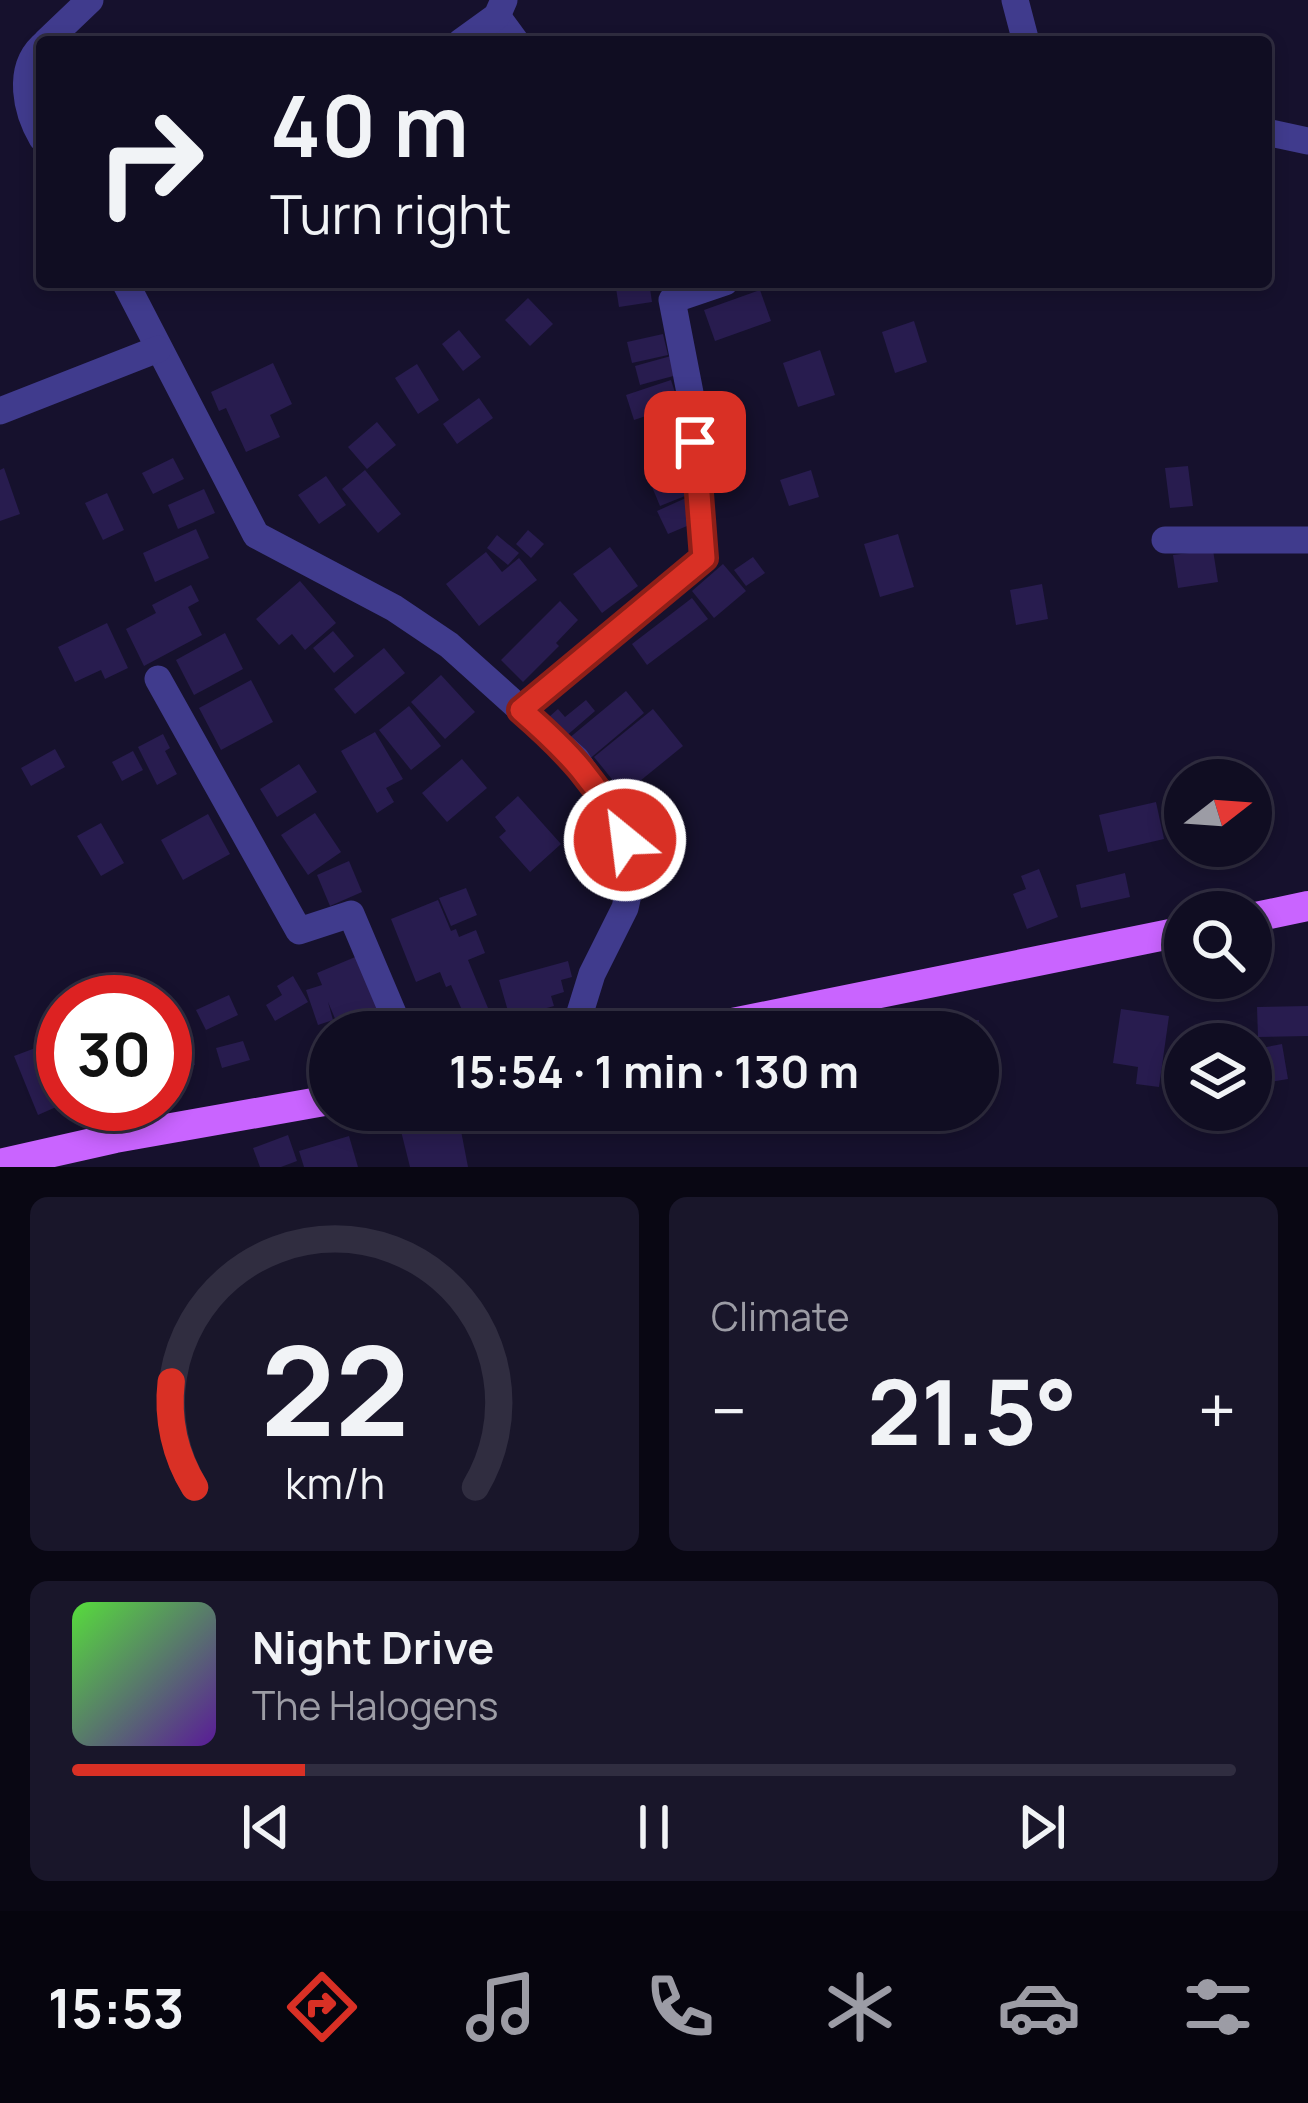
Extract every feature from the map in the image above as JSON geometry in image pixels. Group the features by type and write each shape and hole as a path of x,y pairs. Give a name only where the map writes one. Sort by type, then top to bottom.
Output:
{"main road":[{"path":"1272,913 1308,906"},
{"path":"791,1011 1164,935"},
{"path":"0,1164 309,1104"}],"street":[{"path":"52,36 90,0"},
{"path":"1016,0 1025,36"},
{"path":"468,36 501,8 513,36"},
{"path":"36,52 26,85 36,128"},
{"path":"1272,133 1308,141"},
{"path":"130,288 256,535 449,645 576,758 614,816 635,864 625,908 592,974 581,1011"},
{"path":"521,710 704,558 692,403 672,300 707,288"},
{"path":"0,411 158,349"},
{"path":"1166,540 1308,540"},
{"path":"158,679 299,931 351,914 392,1011"}],"building":[{"path":"616,288 650,288 652,302 619,307"},
{"path":"760,290 771,321 715,341 704,310"},
{"path":"528,298 553,324 530,346 505,320"},
{"path":"914,321 927,362 895,373 882,332"},
{"path":"459,330 481,357 463,371 442,344"},
{"path":"663,334 668,355 632,363 627,342"},
{"path":"820,350 835,395 798,407 783,363"},
{"path":"671,356 677,375 640,385 635,366"},
{"path":"273,363 292,404 270,415 280,437 246,452 226,408 219,411 211,392"},
{"path":"417,364 439,400 418,414 395,378"},
{"path":"671,380 679,405 634,420 626,395"},
{"path":"479,398 493,418 457,444 443,424"},
{"path":"377,422 396,445 367,469 348,447"},
{"path":"173,458 184,479 153,494 142,473"},
{"path":"1188,466 1193,506 1170,508 1165,468"},
{"path":"684,467 695,492 660,506 650,482"},
{"path":"4,468 20,514 0,521 0,470"},
{"path":"365,470 401,514 378,533 342,489"},
{"path":"811,470 819,497 789,506 780,480"},
{"path":"326,476 346,505 319,524 298,495"},
{"path":"204,489 215,513 178,529 168,505"},
{"path":"107,493 124,530 103,540 85,503"},
{"path":"688,497 687,526 668,534 657,511"},
{"path":"196,529 209,558 155,582 143,553"},
{"path":"528,530 544,544 531,558 516,544"},
{"path":"898,534 914,587 880,597 864,544"},
{"path":"497,535 519,553 508,565 487,548"},
{"path":"610,547 638,586 602,613 573,574"},
{"path":"1213,550 1218,582 1178,588 1173,555"},
{"path":"486,552 502,572 519,558 537,580 479,626 446,584"},
{"path":"753,557 765,573 746,586 734,570"},
{"path":"723,564 746,591 714,618 692,591"},
{"path":"300,581 336,623 305,650 292,634 279,645 256,619"},
{"path":"1042,584 1048,619 1016,625 1010,590"},
{"path":"191,585 199,601 188,607 202,635 144,666 126,629 156,613 152,605"},
{"path":"692,598 708,619 647,665 632,644"},
{"path":"560,601 578,620 523,682 501,660"},
{"path":"107,623 128,668 105,679 101,670 75,682 58,647"},
{"path":"333,631 354,656 334,673 313,648"},
{"path":"225,633 243,669 194,695 176,660"},
{"path":"384,648 405,673 355,714 334,689"},
{"path":"441,675 475,712 445,739 411,702"},
{"path":"251,680 273,722 221,750 199,708"},
{"path":"626,691 644,713 587,761 568,739"},
{"path":"586,700 595,711 565,737 549,717 558,709 565,717"},
{"path":"409,706 441,746 411,770 379,730"},
{"path":"653,709 683,746 624,794 594,757"},
{"path":"375,732 403,779 386,788 394,802 377,813 341,751"},
{"path":"163,734 170,748 165,751 177,774 157,785 138,747"},
{"path":"55,749 65,767 31,786 21,768"},
{"path":"133,751 143,770 122,781 112,762"},
{"path":"462,759 487,788 447,822 422,793"},
{"path":"299,764 317,792 277,817 260,789"},
{"path":"518,796 561,844 530,872 499,837 506,831 495,817"},
{"path":"1156,802 1164,839 1108,852 1099,815"},
{"path":"315,813 341,852 308,875 281,835"},
{"path":"208,814 230,854 183,880 161,840"},
{"path":"101,823 124,863 101,876 77,836"},
{"path":"349,861 362,892 330,906 317,875"},
{"path":"1039,869 1058,917 1027,929 1013,894 1026,889 1021,876"},
{"path":"1125,873 1130,897 1081,908 1076,885"},
{"path":"466,888 477,915 451,926 439,898"},
{"path":"438,900 451,931 456,929 459,937 476,930 485,953 468,960 488,1008 462,1011 440,972 416,982 391,919"},
{"path":"360,955 382,1011 332,1011 328,1002 330,1011 313,1011 306,990 322,985 317,973"},
{"path":"568,961 572,977 561,980 564,992 551,996 554,1006 536,1011 508,1011 499,980"},
{"path":"293,976 308,1002 275,1021 266,1005 282,995 277,986"},
{"path":"229,995 238,1015 206,1030 196,1010"},
{"path":"1308,1006 1308,1036 1272,1037 1272,1023 1258,1023 1257,1007"},
{"path":"1121,1009 1169,1016 1164,1023 1159,1087 1136,1084 1138,1067 1113,1063"},
{"path":"243,1041 250,1060 222,1068 216,1048"},
{"path":"1282,1044 1288,1079 1272,1082 1272,1046"},
{"path":"36,1048 36,1110 14,1056"},
{"path":"401,1131 461,1131 468,1167 410,1167"},
{"path":"288,1135 297,1161 260,1167 253,1148"},
{"path":"349,1136 358,1167 304,1167 299,1151"}],"route":[{"path":"625,840 576,758 521,710 704,558 695,442"}]}
